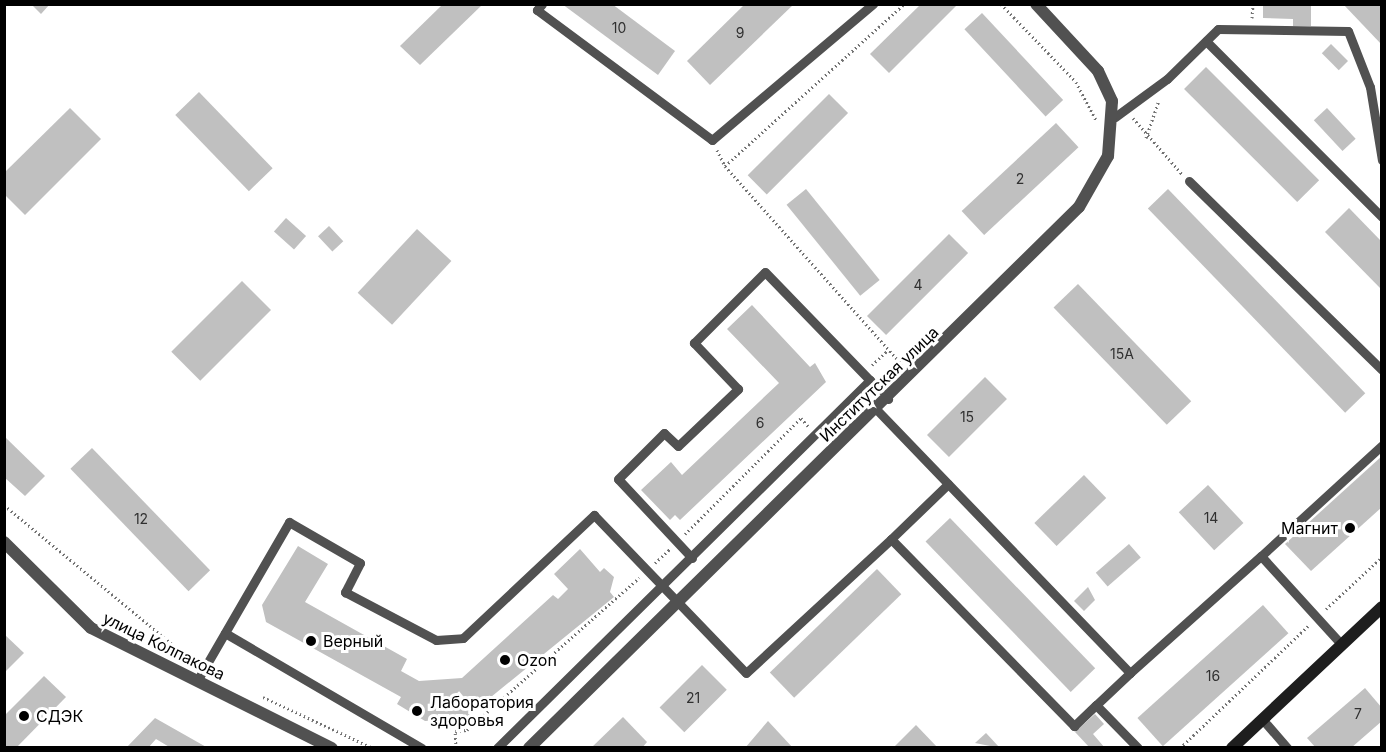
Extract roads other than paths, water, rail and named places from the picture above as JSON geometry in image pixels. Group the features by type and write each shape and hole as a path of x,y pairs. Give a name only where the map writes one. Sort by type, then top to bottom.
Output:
{"main road":[{"path":"1232,747 1382,608"}],"street":[{"name":"Институтская улица","path":"529,747 677,600 877,410 1079,207 1108,156 1114,117 1098,71 1036,4"},
{"name":"улица Колпакова","path":"4,542 91,628 201,675 332,747"}],"lane":[{"path":"542,4 537,10 712,140 873,4"},
{"path":"1114,117 1127,111 1167,79 1218,29 1348,31 1370,87 1382,160"},
{"path":"1206,41 1382,217"},
{"path":"1190,181 1382,370"},
{"path":"692,558 618,479 664,433 678,446 738,388 694,343 765,272 888,399"},
{"path":"498,747 870,380"},
{"path":"877,410 1130,674"},
{"path":"891,539 1074,726 1382,445"},
{"path":"201,675 289,522 360,563 345,592 436,640 463,638 594,515 746,673 948,484"},
{"path":"1261,556 1342,645"},
{"path":"225,633 422,747"},
{"path":"1096,705 1137,747"},
{"path":"1263,720 1287,747"}],"place":[{"name":"Магнит","path":"1350,528"},
{"name":"Верный","path":"311,641"},
{"name":"Ozon","path":"505,660"},
{"name":"Лаборатория здоровья","path":"417,711"},
{"name":"СДЭК","path":"24,716"}]}
